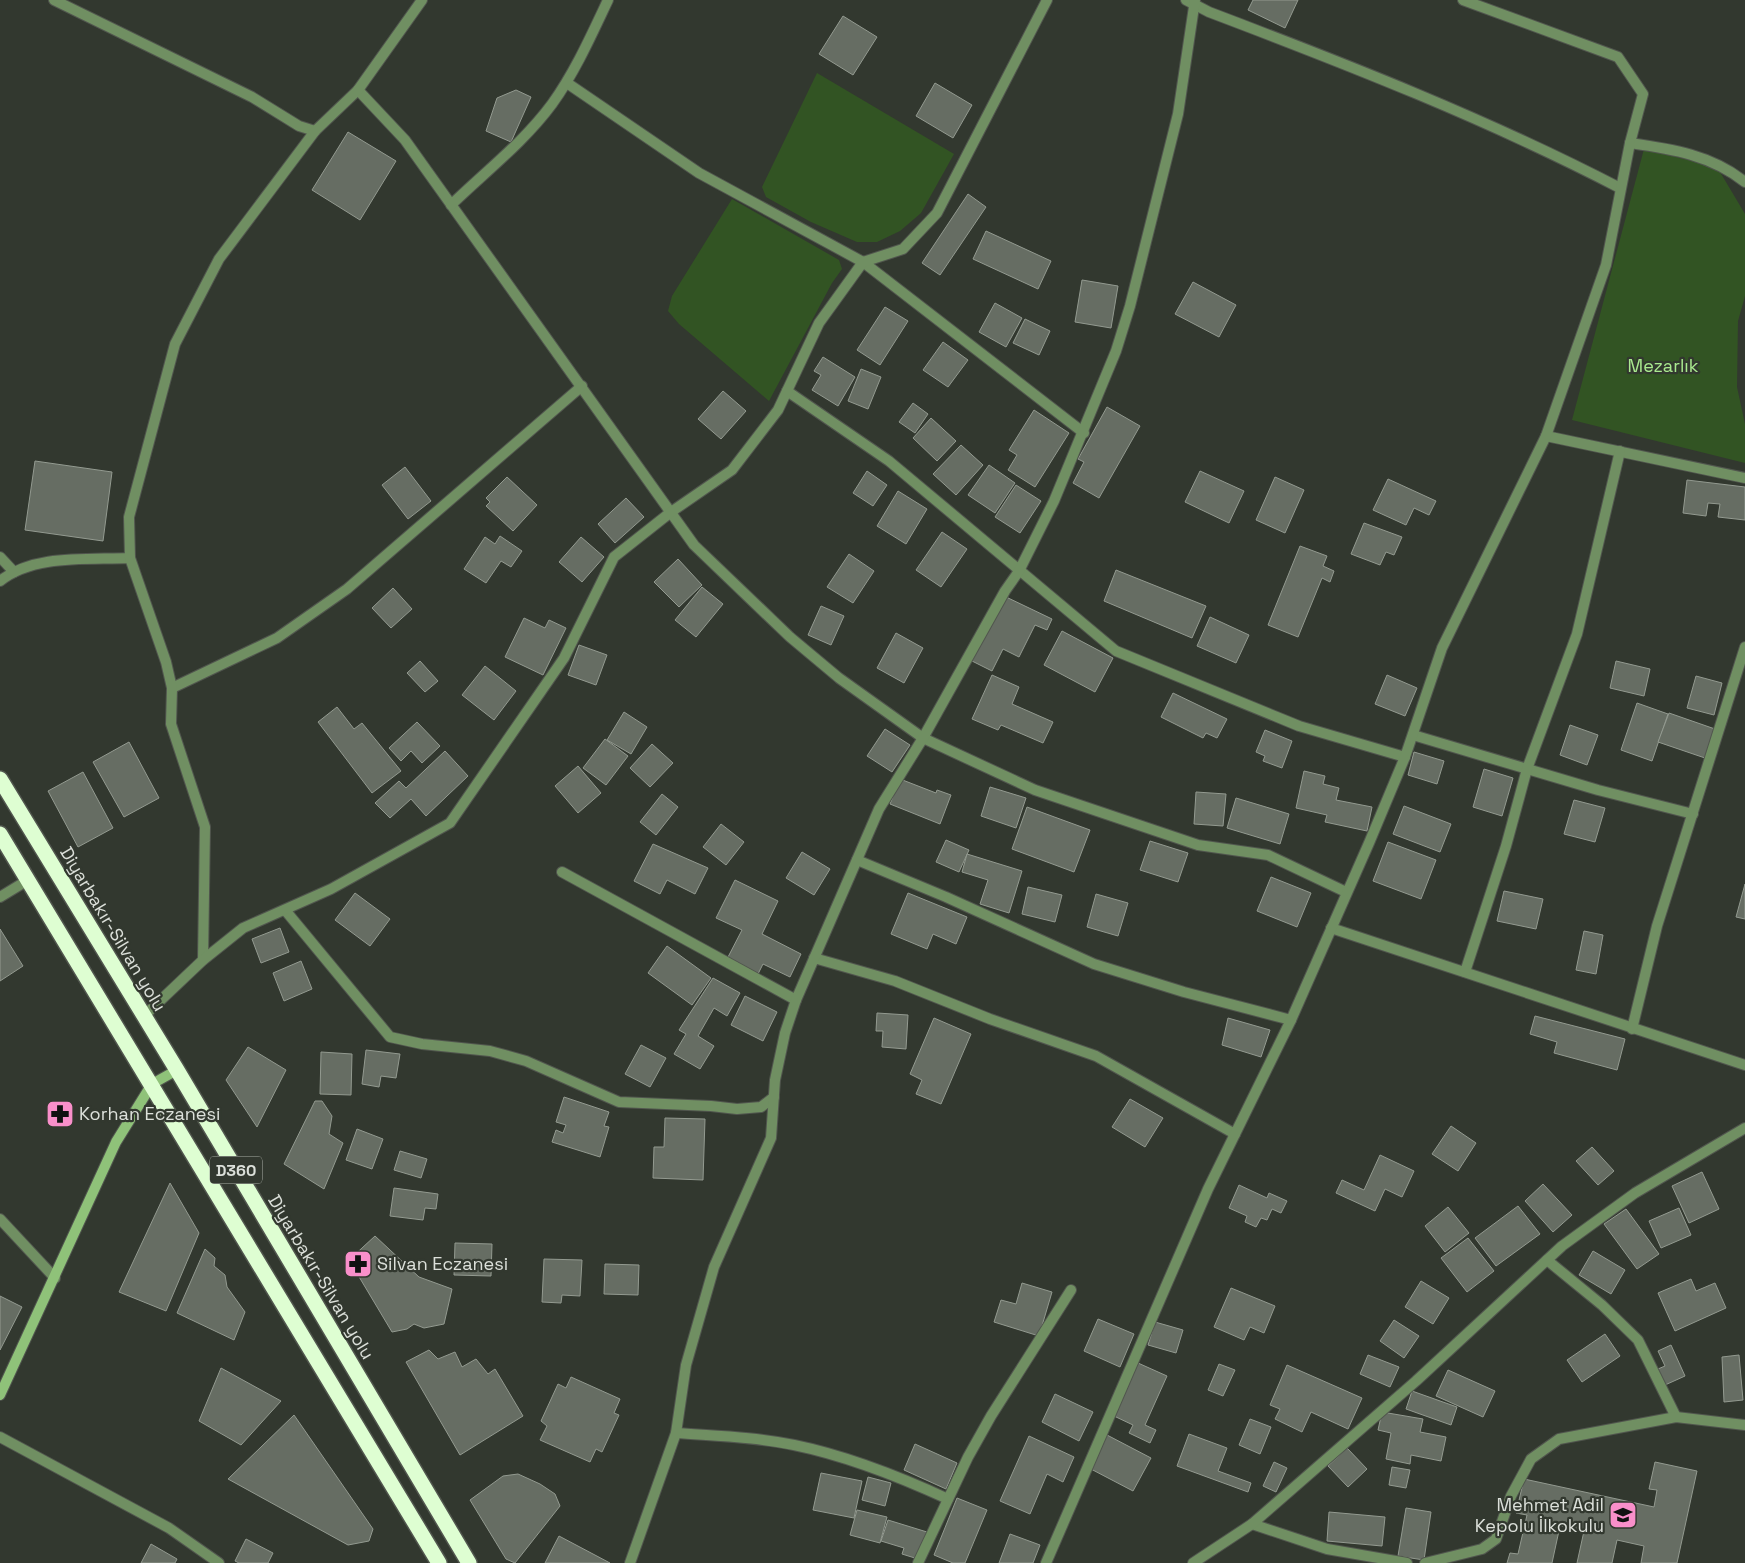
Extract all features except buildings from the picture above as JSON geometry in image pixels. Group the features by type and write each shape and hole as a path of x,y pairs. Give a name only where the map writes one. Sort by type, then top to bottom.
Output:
{"highway":[{"name":"Diyarbakır-Silvan yolu","path":"0,779 177,1070 469,1563"},
{"name":"D360","path":"0,834 439,1563"}],"street":[{"path":"54,0 252,97 299,126 315,131"},
{"path":"203,960 205,827 171,724 172,688 166,662 130,558 129,517 175,344 219,259 315,131 358,90 422,0"},
{"path":"451,205 527,133 567,83 608,0"},
{"path":"144,1016 203,960 243,928 330,889 450,823 564,658 614,557 671,512 732,470 778,410 819,323 863,262 903,249 937,213 1047,0"},
{"path":"1046,1563 1208,1189 1291,1020 1331,928 1405,757 1442,648 1546,436 1606,265 1620,188 1643,94 1618,57 1463,0"},
{"path":"630,1563 676,1433 686,1365 700,1312 729,1230 771,1138 776,1080 785,1033 796,1000 879,809 1019,571 1054,501 1084,433 1116,351 1130,306 1178,114 1192,1 1209,12 1377,76 1565,159 1620,188"},
{"path":"567,83 699,173 863,262 1084,433"},
{"path":"358,90 405,140 694,545 790,636 840,678 922,738 1035,790 1198,845 1268,855 1346,892"},
{"path":"1630,143 1696,155 1728,170 1745,182"},
{"path":"172,688 277,638 346,589 582,386"},
{"path":"787,391 889,460 1116,651 1299,726 1405,757"},
{"path":"1546,436 1745,478"},
{"path":"1465,972 1506,846 1528,769 1577,634 1620,452"},
{"path":"0,558 14,572"},
{"path":"0,581 14,572 48,563 130,558"},
{"path":"1632,1029 1657,926 1745,647"},
{"path":"1413,735 1693,814"},
{"path":"857,860 946,897 1094,964 1184,992 1291,1020"},
{"path":"562,872 796,1000"},
{"path":"0,897 28,880"},
{"path":"285,910 390,1037 422,1044 490,1051 526,1061 619,1102 737,1109 761,1107 774,1097"},
{"path":"1331,928 1745,1066"},
{"path":"814,958 895,981 990,1019 1096,1056 1235,1134"},
{"path":"0,1395 116,1142 152,1084 177,1070"},
{"path":"1193,1563 1252,1524 1416,1381 1546,1260 1635,1193 1745,1128"},
{"path":"0,1219 55,1278"},
{"path":"1546,1260 1602,1304 1638,1340 1676,1417"},
{"path":"918,1563 948,1499 991,1416 1071,1290"},
{"path":"1425,1563 1482,1549 1496,1539 1512,1496 1530,1459 1559,1439 1676,1417 1745,1425"},
{"path":"676,1433 762,1440 822,1452 880,1469 948,1499"},
{"path":"0,1437 169,1528 219,1563"},
{"path":"1252,1524 1327,1549 1407,1563"}],"green space":[{"path":"817,73 954,154 921,213 900,231 877,242 857,242 811,222 766,197 762,187"},
{"name":"Mezarlık","path":"1644,149 1717,167 1745,214 1745,296 1738,321 1737,387 1745,424 1745,463 1572,420"},
{"path":"732,199 839,260 842,269 832,283 769,401 679,324 668,311 672,296"}],"place":[{"name":"Korhan Eczanesi","path":"60,1114"},
{"name":"Silvan Eczanesi","path":"358,1264"},
{"name":"Mehmet Adil Kepolu İlkokulu","path":"1623,1515"}]}
